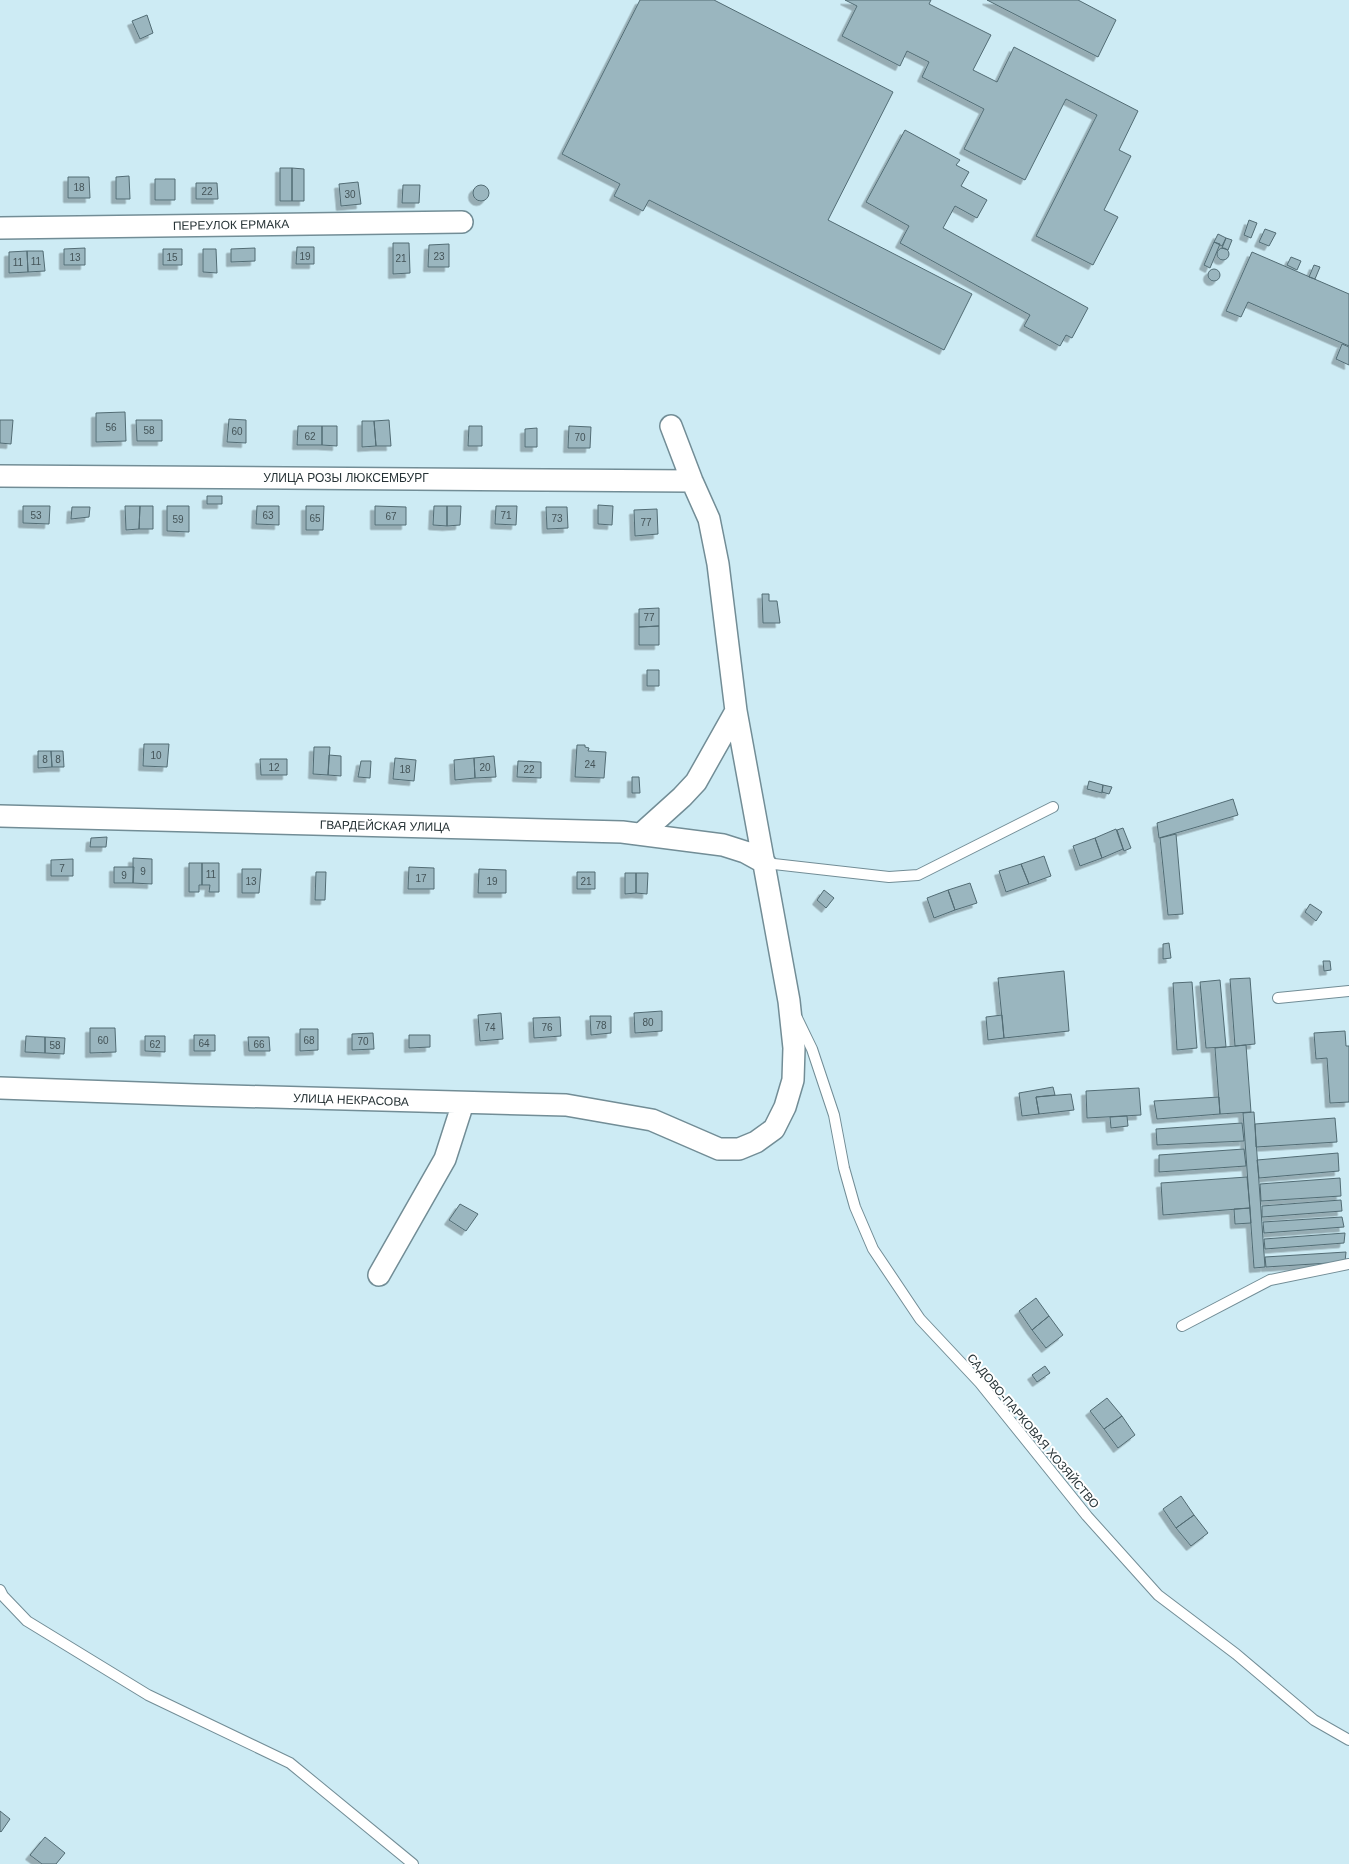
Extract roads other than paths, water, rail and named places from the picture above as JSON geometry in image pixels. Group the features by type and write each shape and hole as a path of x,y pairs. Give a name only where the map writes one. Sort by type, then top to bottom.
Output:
{"street":[{"name":"ПЕРЕУЛОК ЕРМАКА","path":"0,228 462,222"},
{"name":"УЛИЦА НЕКРАСОВА","path":"0,1088 566,1105 600,1109 652,1120 719,1149 739,1149 756,1142 774,1129 785,1107 793,1080 794,1048 789,1001 736,711 718,564 709,519 671,426"},
{"name":"УЛИЦА РОЗЫ ЛЮКСЕМБУРГ","path":"0,476 692,481"},
{"path":"641,834 696,782 736,711"},
{"name":"ГВАРДЕЙСКАЯ УЛИЦА","path":"0,816 622,832 723,845 745,852 765,862"},
{"path":"379,1275 445,1159 463,1103"}],"lane":[{"path":"765,862 889,877 918,875 1053,807"},
{"path":"1278,998 1349,991"},
{"name":"САДОВО-ПАРКОВАЯ ХОЗЯЙСТВО","path":"789,1001 812,1049 834,1115 844,1168 855,1207 873,1249 920,1319 980,1384 1087,1516 1158,1595 1236,1654 1314,1720 1349,1740"},
{"path":"1182,1326 1270,1280 1349,1264"},
{"path":"0,1590 3,1596 27,1621 148,1696 290,1763 413,1864"}]}
